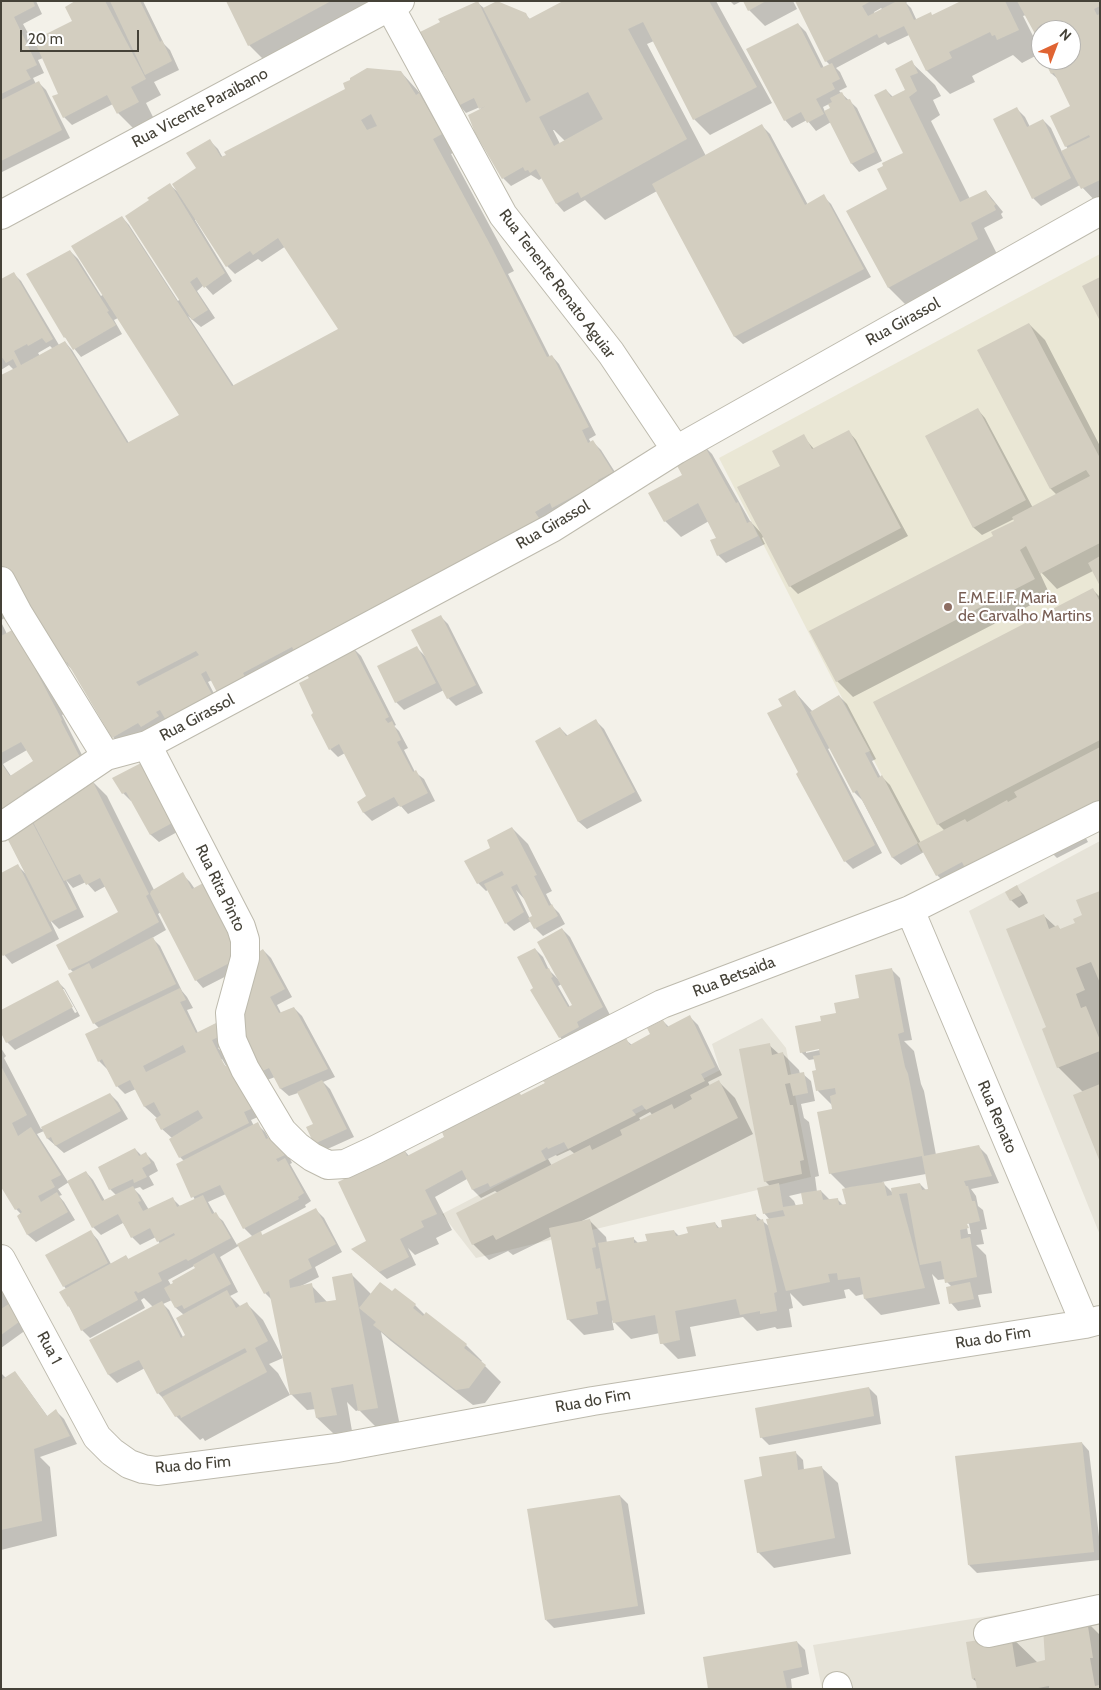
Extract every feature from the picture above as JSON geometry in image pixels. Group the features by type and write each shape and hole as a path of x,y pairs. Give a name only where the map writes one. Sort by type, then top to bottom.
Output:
{"street":[{"name":"Rua Vicente Paraibano","path":"1,215 395,4"},
{"name":"Rua Tenente Renato Aguiar","path":"395,4 503,215 611,353 676,450"},
{"name":"Rua Girassol","path":"1,826 106,756 148,745 552,528 676,450 1100,211"},
{"path":"1,581 18,613 106,756"},
{"name":"Rua Rita Pinto","path":"148,745 241,927 245,940 245,958 230,1013 232,1040 245,1069 282,1131 297,1146 312,1157 328,1165 345,1164 374,1150"},
{"name":"Rua Betsaida","path":"374,1150 662,1004 910,910 1100,815"},
{"name":"Rua Renato","path":"910,910 1092,1322"},
{"name":"Rua 1","path":"1,1259 97,1436"},
{"name":"Rua do Fim","path":"97,1436 112,1452 129,1464 143,1469 157,1470 218,1464 336,1448 593,1401 1092,1322"},
{"path":"988,1633 1100,1609"}],"shaded area":[{"name":"E.M.E.I.F. Maria de Carvalho Martins","path":"1100,254 1100,756 921,852 719,458"},
{"path":"1100,841 1100,1235 969,911"},
{"path":"762,1018 786,1048 811,1177 476,1258 442,1214 720,1070 712,1044"},
{"path":"1100,1598 1100,1689 822,1689 813,1645"}],"building":[{"path":"1,1 33,1 35,6 14,17 37,65 26,70 31,79 1,94"},
{"path":"75,1 105,1 146,79 131,87 139,102 117,114 107,95 63,118 52,96 58,94 34,40 72,21 65,7"},
{"path":"110,1 140,1 160,42 162,40 172,61 145,75"},
{"path":"226,1 331,1 248,46"},
{"path":"478,1 526,103 531,100 483,8 497,1 526,13 529,19 563,1 709,1 757,87 693,120 643,22 628,29 687,139 581,198 578,192 556,204 536,169 530,173 528,170 525,171 523,167 502,179 475,133 468,115 486,106 479,109 474,98 458,106 442,70 439,72 420,32 440,22 438,19","holes":["588,92 603,119 554,146 539,117"]},
{"path":"743,1 766,1 748,11"},
{"path":"795,1 871,1 862,6 868,16 897,1 905,1 914,20 931,12 932,15 961,1 1005,1 1019,30 997,40 995,35 992,36 990,32 949,52 952,58 926,71 904,26 879,38 877,34 825,62"},
{"path":"1017,1 1100,1 1100,6 1094,9 1097,15 1100,14 1100,180 1081,189 1061,151 1090,137 1089,135 1065,147 1050,116 1070,106 1054,73 1051,74 1049,70 1081,70 1081,20 1031,20 1031,27"},
{"path":"798,23 821,68 832,63 840,79 832,83 835,89 816,99 824,114 807,123 801,112 784,121 746,49"},
{"path":"912,60 918,73 910,76 917,91 909,97 960,202 986,190 996,204 994,206 996,210 971,223 978,239 888,288 846,211 887,189 877,169 883,166 882,163 903,153 874,95 886,89 891,97 905,90 895,69"},
{"path":"367,68 401,71 416,95 419,93 442,134 433,139 492,248 547,357 552,355 589,427 582,430 588,443 593,440 613,472 598,480 600,484 579,495 552,508 550,503 535,512 539,518 518,531 470,559 469,556 297,656 292,647 243,673 250,686 222,702 206,671 201,674 216,702 170,727 160,710 156,712 159,716 141,727 138,723 112,738 67,662 65,664 11,576 1,567 1,375 17,367 13,359 6,363 1,356 1,279 14,272 53,339 46,343 42,338 14,351 21,365 65,341 127,443 179,415 71,246 122,216 232,386 338,329 278,238 253,255 250,251 226,267 172,184 196,168 186,153 210,139 221,157 226,155 224,152 345,89 343,83 350,80 350,78","holes":["371,114 377,126 367,130 361,120","196,651 199,655 139,686 136,682"]},
{"path":"39,81 62,130 1,161 1,100"},
{"path":"842,92 846,100 850,99 875,152 851,164 824,111 830,108 828,104 832,102 830,98"},
{"path":"1017,107 1027,127 1043,119 1071,178 1032,199 993,119"},
{"path":"762,124 805,205 824,194 864,269 734,337 652,184"},
{"path":"170,183 225,273 204,288 197,277 190,282 208,310 192,320 125,216 149,200 147,198"},
{"path":"70,250 116,325 73,350 26,274"},
{"path":"1100,277 1100,321 1082,286"},
{"path":"1029,323 1100,458 1100,543 1040,574 1026,546 1020,550 1035,579 836,682 809,631 993,536 991,532 1014,521 1012,517 1090,476 1086,470 1050,489 977,350"},
{"path":"978,408 1026,500 973,528 925,436"},
{"path":"849,430 901,528 789,587 737,487 780,466 772,451 804,434 812,449"},
{"path":"704,445 736,503 738,502 747,523 751,521 758,536 717,556 710,540 716,538 698,503 664,522 648,493 682,475 674,460"},
{"path":"1100,556 1100,586 1088,563"},
{"path":"1093,588 1100,602 1100,740 937,825 873,702"},
{"path":"441,615 476,685 447,699 411,630"},
{"path":"14,629 80,757 23,793 24,796 3,812 1,810 1,763 10,776 33,761 21,742 1,753 1,636"},
{"path":"417,646 436,683 395,703 377,666"},
{"path":"353,647 389,717 385,719 388,723 392,721 401,740 397,742 413,772 416,770 428,793 400,807 394,797 363,813 357,802 366,796 339,744 329,750 311,715 313,713 299,683 309,678 305,673"},
{"path":"795,690 875,845 844,862 796,774 798,772 767,713 782,706 778,699"},
{"path":"839,695 870,751 865,753 878,778 882,775 918,843 892,858 857,790 853,793 810,712"},
{"path":"596,719 635,792 578,822 535,741 560,727 566,736"},
{"path":"1100,747 1100,805 968,874 962,862 936,876 918,843 965,819 967,822 1007,800 1008,802 1017,797 1014,792"},
{"path":"141,763 172,823 150,835 126,792 122,794 112,778"},
{"path":"91,778 149,894 146,896 159,922 69,970 56,945 118,912 100,878 86,885 80,874 64,881 32,820 63,803 59,796"},
{"path":"31,820 77,909 50,922 5,834"},
{"path":"512,827 537,875 534,876 549,906 552,904 558,916 534,929 528,918 532,916 517,884 511,887 524,912 505,924 484,884 504,875 502,871 477,884 464,861 490,848 487,840"},
{"path":"18,864 52,931 3,956 1,954 1,873"},
{"path":"183,872 192,889 207,881 241,957 195,981 150,894 151,891"},
{"path":"1017,885 1022,895 1010,901 1005,892"},
{"path":"1100,891 1100,983 1091,962 1076,968 1085,990 1076,994 1081,1008 1086,1006 1100,1040 1100,1051 1057,1068 1042,1029 1046,1027 1006,929 1044,914 1049,929 1058,925 1060,929 1075,923 1073,919 1082,915 1076,900"},
{"path":"562,928 603,1007 577,1022 579,1027 559,1038 530,990 533,988 517,957 535,948 546,969 549,968 553,977 551,978 568,1007 572,1005 537,942"},
{"path":"153,937 176,984 93,1024 68,974 89,963 92,969"},
{"path":"263,949 285,989 270,997 279,1013 294,1007 328,1069 280,1089 269,1068 258,1073 238,1015 245,1011 238,998 254,955"},
{"path":"892,968 904,1032 898,1034 924,1156 979,1145 992,1176 964,1181 966,1186 968,1186 972,1201 975,1201 980,1221 967,1224 969,1228 960,1230 961,1239 970,1237 977,1277 945,1283 941,1261 920,1265 907,1193 899,1194 925,1288 864,1299 860,1277 838,1280 837,1273 828,1274 830,1282 786,1291 766,1219 785,1216 783,1210 763,1214 757,1188 779,1183 783,1207 803,1204 801,1193 821,1190 823,1200 838,1198 839,1205 846,1204 842,1189 884,1182 887,1196 892,1195 891,1188 920,1183 922,1190 928,1189 922,1156 829,1174 817,1112 832,1109 830,1096 836,1094 835,1088 816,1091 812,1071 816,1070 813,1056 820,1055 819,1049 800,1053 795,1026 821,1021 820,1016 836,1013 834,1003 859,998 855,975"},
{"path":"58,980 73,1007 6,1043 1,1033 1,1010"},
{"path":"180,988 186,1000 180,1002 196,1033 216,1023 222,1035 212,1040 225,1066 235,1061 258,1106 244,1112 249,1123 179,1158 169,1139 203,1118 198,1110 161,1130 155,1119 161,1115 154,1102 144,1107 130,1080 116,1087 102,1059 98,1062 85,1034","holes":["183,1045 186,1052 146,1072 143,1066"]},
{"path":"690,1015 715,1067 701,1074 705,1081 646,1110 642,1105 632,1110 636,1115 568,1149 564,1142 548,1149 547,1147 541,1151 546,1160 490,1187 488,1183 472,1190 462,1170 425,1190 437,1214 421,1221 424,1227 400,1239 409,1257 379,1272 351,1249 366,1241 338,1182 404,1149 407,1156 444,1137 442,1132 519,1092 521,1095 545,1083 543,1081 626,1038 630,1045 650,1034 647,1028 663,1020 667,1027"},
{"path":"770,1043 772,1055 783,1052 788,1075 804,1072 808,1093 793,1096 790,1083 785,1084 790,1105 793,1105 804,1160 800,1161 802,1174 764,1182 739,1049"},
{"path":"1,1066 27,1115 12,1123 18,1136 31,1127 61,1175 51,1180 55,1187 38,1196 41,1202 57,1192 68,1212 27,1235 17,1216 22,1212 19,1208 15,1210 1,1187"},
{"path":"322,1080 347,1129 314,1144 306,1127 313,1124 297,1092"},
{"path":"719,1080 738,1118 496,1240 493,1235 472,1245 456,1213 590,1145 592,1150 622,1135 620,1130 672,1104 674,1109 692,1099 690,1095"},
{"path":"1100,1084 1100,1162 1073,1095"},
{"path":"110,1093 121,1111 55,1146 51,1137 47,1139 41,1127"},
{"path":"258,1122 266,1139 275,1135 285,1155 276,1159 278,1162 285,1158 304,1193 298,1197 299,1199 243,1229 220,1185 191,1198 176,1164"},
{"path":"135,1148 139,1156 146,1152 151,1163 142,1168 147,1177 134,1183 133,1179 109,1190 98,1167"},
{"path":"86,1171 102,1201 133,1186 141,1201 138,1202 143,1211 173,1197 177,1207 203,1195 212,1214 216,1212 231,1238 188,1261 186,1259 158,1273 162,1281 138,1293 134,1292 138,1300 81,1331 69,1306 59,1292 126,1255 128,1259 175,1235 174,1233 157,1242 150,1228 131,1238 118,1214 92,1228 67,1181"},
{"path":"316,1208 336,1244 308,1259 312,1268 289,1280 290,1288 312,1283 315,1303 336,1300 332,1277 352,1273 378,1408 358,1411 353,1384 331,1388 337,1415 316,1418 311,1392 290,1395 269,1291 264,1294 237,1244 261,1231 262,1235"},
{"path":"756,1214 757,1221 763,1219 777,1292 774,1293 777,1311 760,1314 760,1311 740,1315 736,1299 675,1311 680,1340 662,1344 660,1344 655,1315 613,1323 598,1243 634,1237 634,1243 647,1241 645,1234 674,1230 676,1236 688,1233 686,1227 715,1222 717,1228 722,1227 721,1220"},
{"path":"590,1219 596,1247 592,1248 596,1269 600,1268 606,1300 596,1302 598,1314 567,1320 549,1228"},
{"path":"91,1230 108,1263 63,1287 45,1255"},
{"path":"214,1253 231,1284 184,1309 182,1305 175,1308 164,1288 173,1283 172,1281 195,1268 193,1265"},
{"path":"380,1282 392,1291 395,1288 416,1304 413,1308 423,1316 426,1312 467,1344 464,1348 486,1365 469,1388 456,1390 373,1325 376,1322 359,1308"},
{"path":"970,1282 974,1299 949,1304 946,1287"},
{"path":"227,1290 236,1308 247,1302 268,1341 255,1348 267,1372 181,1418 180,1415 175,1417 162,1397 247,1352 245,1348 157,1394 139,1360 108,1375 89,1340 162,1301 181,1338 185,1335 176,1318"},
{"path":"12,1302 23,1319 1,1335 1,1309"},
{"path":"15,1371 47,1416 56,1409 70,1436 34,1449 42,1521 1,1530 1,1380"},
{"path":"869,1387 874,1416 760,1438 755,1408"},
{"path":"1082,1442 1094,1552 968,1565 955,1456"},
{"path":"796,1451 798,1470 822,1466 835,1538 757,1553 744,1480 762,1476 759,1457"},
{"path":"620,1495 638,1606 545,1620 527,1509"},
{"path":"1087,1620 1093,1658 1090,1658 1095,1686 1099,1685 1100,1689 1049,1689 1049,1686 1033,1689 977,1689 975,1678 972,1679 966,1642 1011,1635 1016,1667 1045,1660 1043,1627"},
{"path":"797,1641 802,1667 783,1671 787,1689 708,1689 703,1657"}],"place":[{"name":"E.M.E.I.F. Maria de Carvalho Martins","path":"948,607"}]}
